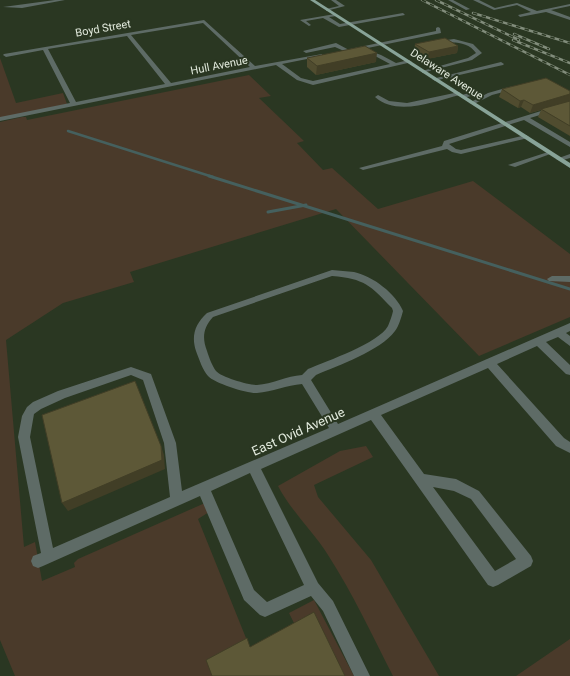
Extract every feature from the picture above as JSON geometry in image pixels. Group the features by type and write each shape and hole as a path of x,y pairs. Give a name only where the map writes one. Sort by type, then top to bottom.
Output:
{"main road":[{"name":"Delaware Avenue","path":"312,0 570,166"}],"street":[{"path":"5,7 22,7 63,0"},
{"path":"328,10 344,6 334,0"},
{"path":"450,0 468,9"},
{"path":"475,0 494,9 517,4 535,12"},
{"path":"553,2 563,6"},
{"path":"501,3 508,6"},
{"path":"520,16 570,5"},
{"path":"546,10 570,19"},
{"path":"323,16 336,26 403,14"},
{"path":"309,25 302,20 335,15"},
{"name":"Boyd Street","path":"6,55 204,21 254,68"},
{"name":"Hull Avenue","path":"0,119 439,32 438,28"},
{"path":"128,34 169,85"},
{"path":"409,38 420,43"},
{"path":"424,72 470,59 479,53 476,48 462,41 430,43"},
{"path":"45,48 74,104"},
{"path":"358,48 395,64"},
{"path":"278,64 299,80 313,83 409,62"},
{"path":"435,79 501,64"},
{"path":"378,97 386,103 409,105 476,93 451,76"},
{"path":"472,102 490,94 520,86"},
{"path":"526,137 461,152 454,151 445,145 446,142 570,104"},
{"path":"525,118 570,145"},
{"path":"363,168 448,147"},
{"path":"512,165 550,153"},
{"path":"560,159 570,156"},
{"path":"332,273 354,275 375,284 396,306 398,311 392,328 385,336 374,344 312,372 305,379 292,380 257,388 247,388 216,377 212,373 197,342 200,327 210,316 332,273"},
{"path":"552,279 570,279"},
{"name":"East Ovid Avenue","path":"178,499 170,443 147,377 131,371 55,397 31,409 24,437 43,558 336,430 489,362 570,327"},
{"path":"558,332 570,342"},
{"path":"538,341 570,371"},
{"path":"489,362 560,442 570,448"},
{"path":"305,379 336,430"},
{"path":"373,413 420,479 493,580 526,561 475,495 456,485 420,479"},
{"path":"253,466 313,588 328,606 362,676"},
{"path":"203,488 248,595 266,610 313,588"}],"shaded area":[{"path":"0,58 16,103 63,93 67,104 0,118"},
{"path":"249,75 271,96 259,98 304,141 297,143 323,170 332,168 378,209 473,181 570,254 570,317 479,356 336,209 130,272 134,282 63,303 6,340 24,547 35,542 42,581 75,567 74,563 78,559 205,503 209,512 198,519 248,643 213,676 15,676 0,640 0,122 22,117 26,117 27,120"},
{"path":"366,446 373,457 314,485 318,497 371,560 439,676 393,676 337,570 322,546 289,504 278,486 340,451"},
{"path":"314,600 354,676 341,676 283,629 294,623 289,613"},
{"path":"570,639 570,676 516,676"}],"building":[{"path":"445,38 458,46 429,52 415,44"},
{"path":"365,46 377,53 317,66 307,58"},
{"path":"546,78 570,91 570,94 533,105 524,100 520,101 502,89"},
{"path":"570,101 570,126 541,109"},
{"path":"135,381 161,446 162,460 62,503 42,415"},
{"path":"314,612 345,676 212,676 206,660 247,638 250,647"}],"waterway":[{"path":"68,131 213,177"},
{"path":"209,176 303,206"},
{"path":"268,212 303,206"},
{"path":"303,206 570,289"}],"railway":[{"path":"422,0 570,75"},
{"path":"436,0 519,40"},
{"path":"473,13 570,43"},
{"path":"514,34 549,49"},
{"path":"513,40 570,63"}]}
